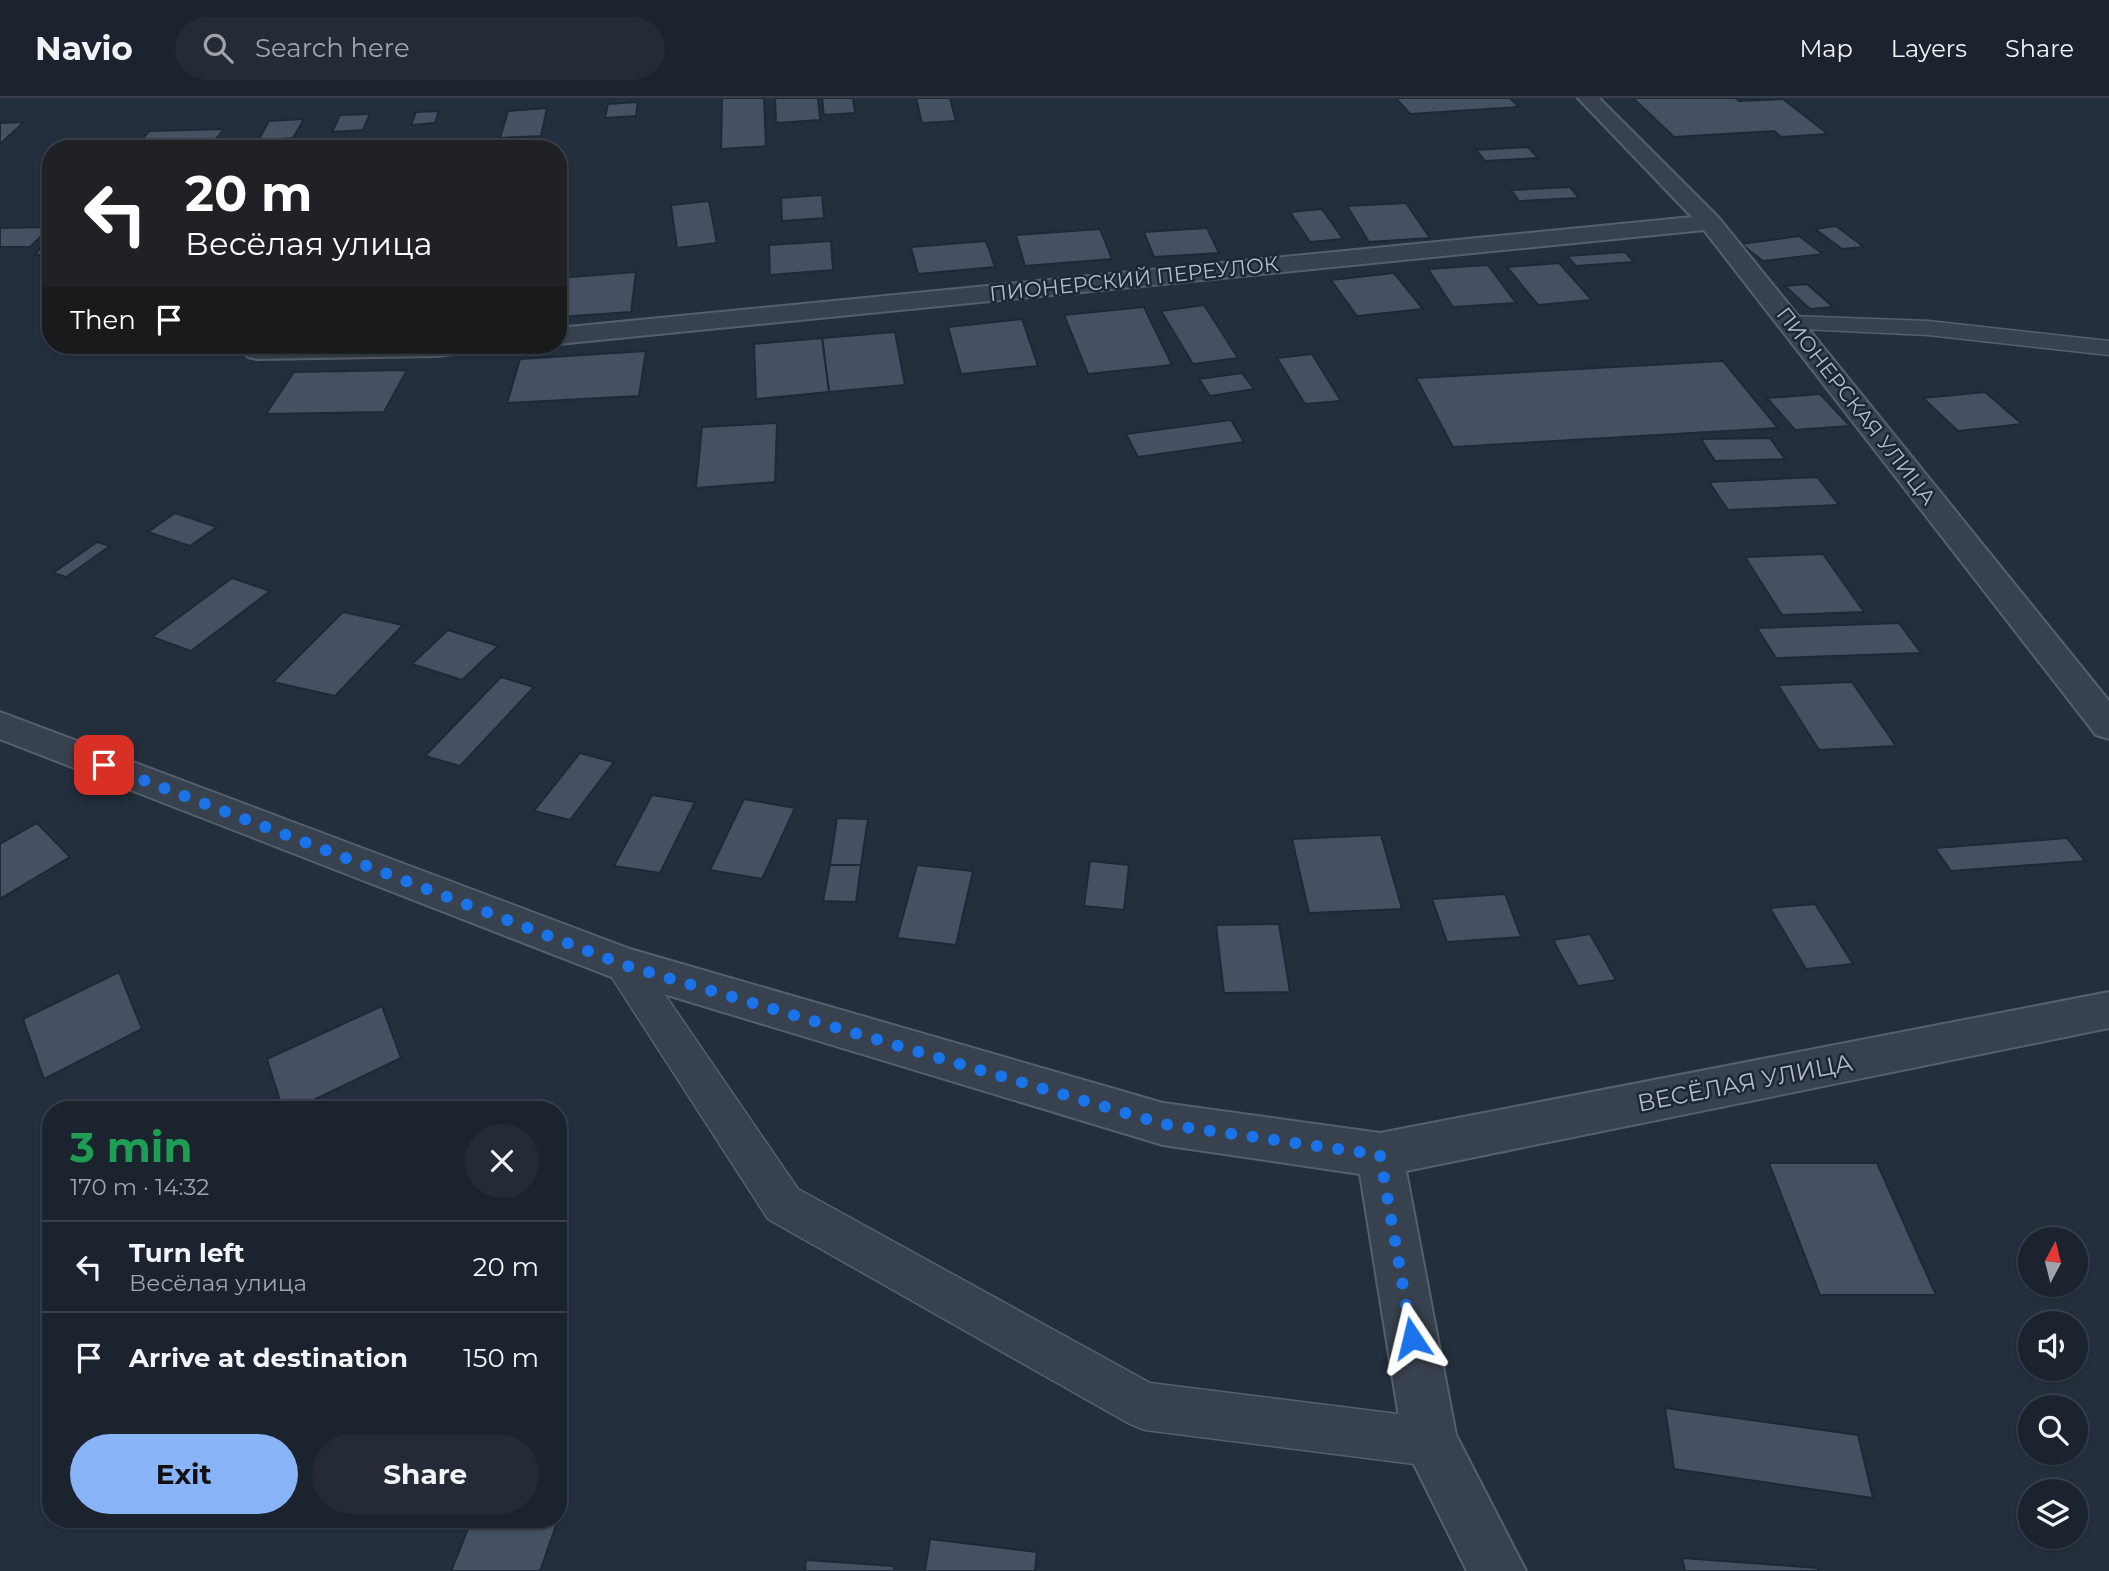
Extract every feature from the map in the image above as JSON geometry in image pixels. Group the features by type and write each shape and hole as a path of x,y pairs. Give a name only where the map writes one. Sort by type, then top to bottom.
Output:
{"street":[{"name":"ПИОНЕРСКАЯ УЛИЦА","path":"1588,98 1710,222 2109,726"},
{"name":"ПИОНЕРСКИЙ ПЕРЕУЛОК","path":"567,335 1710,222"},
{"name":"ВЕСЁЛАЯ УЛИЦА","path":"0,725 624,965 1163,1124 1380,1155 2109,1010"},
{"path":"1380,1155 1430,1442 1497,1571"}],"lane":[{"path":"1790,323 1928,328 2109,348"},
{"path":"624,965 783,1204 1145,1406 1430,1442"}],"building":[{"path":"722,98 764,98 766,146 721,149"},
{"path":"775,98 818,98 820,120 776,123"},
{"path":"822,98 853,98 855,113 824,115"},
{"path":"916,98 950,98 956,121 922,123"},
{"path":"1396,98 1510,98 1519,107 1410,114"},
{"path":"1633,98 1736,98 1739,101 1783,99 1828,134 1781,137 1774,131 1674,137"},
{"path":"638,102 636,116 605,118 608,104"},
{"path":"547,108 541,136 500,138 508,111"},
{"path":"439,111 435,123 411,125 416,112"},
{"path":"370,114 363,130 332,132 340,115"},
{"path":"304,119 293,138 259,140 269,121"},
{"path":"24,122 0,144 0,123"},
{"path":"224,129 215,140 142,140 149,131"},
{"path":"1528,147 1538,158 1485,161 1476,150"},
{"path":"1570,187 1579,198 1519,201 1511,190"},
{"path":"822,195 824,218 782,221 781,198"},
{"path":"709,201 717,243 677,248 671,205"},
{"path":"1406,203 1430,238 1369,242 1347,206"},
{"path":"1322,209 1343,239 1310,242 1290,212"},
{"path":"1836,226 1864,247 1842,249 1815,229"},
{"path":"42,227 42,235 30,247 0,247 0,228"},
{"path":"1207,228 1219,253 1154,257 1144,232"},
{"path":"1100,229 1112,259 1025,266 1016,235"},
{"path":"1799,236 1823,254 1763,261 1741,244"},
{"path":"831,241 833,270 770,275 769,245"},
{"path":"986,241 995,267 918,274 911,247"},
{"path":"42,247 42,255 34,255"},
{"path":"1625,252 1634,262 1576,266 1567,256"},
{"path":"1559,263 1592,300 1538,305 1507,267"},
{"path":"1488,265 1516,303 1453,307 1428,269"},
{"path":"636,272 631,312 567,316 567,277"},
{"path":"1394,273 1423,309 1357,316 1331,280"},
{"path":"1807,284 1833,307 1810,309 1785,286"},
{"path":"1204,305 1238,358 1193,364 1161,311"},
{"path":"1144,307 1172,365 1088,374 1064,315"},
{"path":"1022,319 1038,366 961,374 948,327"},
{"path":"895,332 905,385 829,392 822,338"},
{"path":"822,338 829,392 756,399 754,344"},
{"path":"646,351 639,396 507,403 520,359"},
{"path":"1312,354 1341,401 1305,404 1277,358"},
{"path":"1723,361 1778,428 1453,447 1416,378"},
{"path":"407,370 384,412 266,414 294,372"},
{"path":"1242,373 1254,389 1210,396 1199,379"},
{"path":"1985,392 2022,424 1958,431 1923,398"},
{"path":"1820,394 1850,426 1795,430 1767,398"},
{"path":"1231,420 1244,442 1138,457 1126,434"},
{"path":"777,423 775,482 696,488 702,427"},
{"path":"1770,438 1785,459 1715,461 1701,439"},
{"path":"1817,477 1839,505 1728,510 1709,482"},
{"path":"175,513 217,527 190,546 148,532"},
{"path":"97,542 110,546 66,577 53,573"},
{"path":"1823,554 1864,612 1782,615 1745,557"},
{"path":"232,578 270,591 191,651 152,637"},
{"path":"343,612 403,625 335,696 273,682"},
{"path":"1899,623 1921,653 1776,658 1757,628"},
{"path":"448,630 498,646 462,680 412,664"},
{"path":"501,677 534,687 460,766 425,756"},
{"path":"1852,682 1896,746 1819,750 1778,685"},
{"path":"580,753 614,762 570,820 534,811"},
{"path":"652,795 695,802 660,873 614,866"},
{"path":"744,799 795,808 762,879 710,870"},
{"path":"837,818 868,819 861,865 830,865"},
{"path":"37,823 70,857 0,899 0,844"},
{"path":"1381,835 1402,909 1309,913 1292,839"},
{"path":"2067,838 2085,861 1951,871 1935,848"},
{"path":"1090,861 1129,865 1124,910 1084,906"},
{"path":"830,865 861,865 856,902 823,901"},
{"path":"917,865 973,871 956,945 897,938"},
{"path":"1505,894 1521,937 1447,942 1432,899"},
{"path":"1815,904 1853,964 1806,969 1770,908"},
{"path":"1279,924 1290,992 1224,993 1216,925"},
{"path":"1590,934 1616,980 1578,986 1553,940"},
{"path":"119,972 142,1029 44,1079 23,1019"},
{"path":"382,1006 401,1058 312,1101 280,1101 267,1059"},
{"path":"1769,1163 1877,1163 1936,1295 1820,1295"},
{"path":"1665,1408 1858,1435 1873,1498 1674,1469"},
{"path":"468,1528 555,1528 540,1571 451,1571"},
{"path":"930,1539 1037,1552 1035,1571 925,1571"},
{"path":"1682,1558 1818,1568 1819,1571 1685,1571"},
{"path":"806,1560 894,1566 894,1571 805,1571"}],"route":[{"path":"104,765 624,965 1163,1124 1380,1155 1412,1338"}]}
